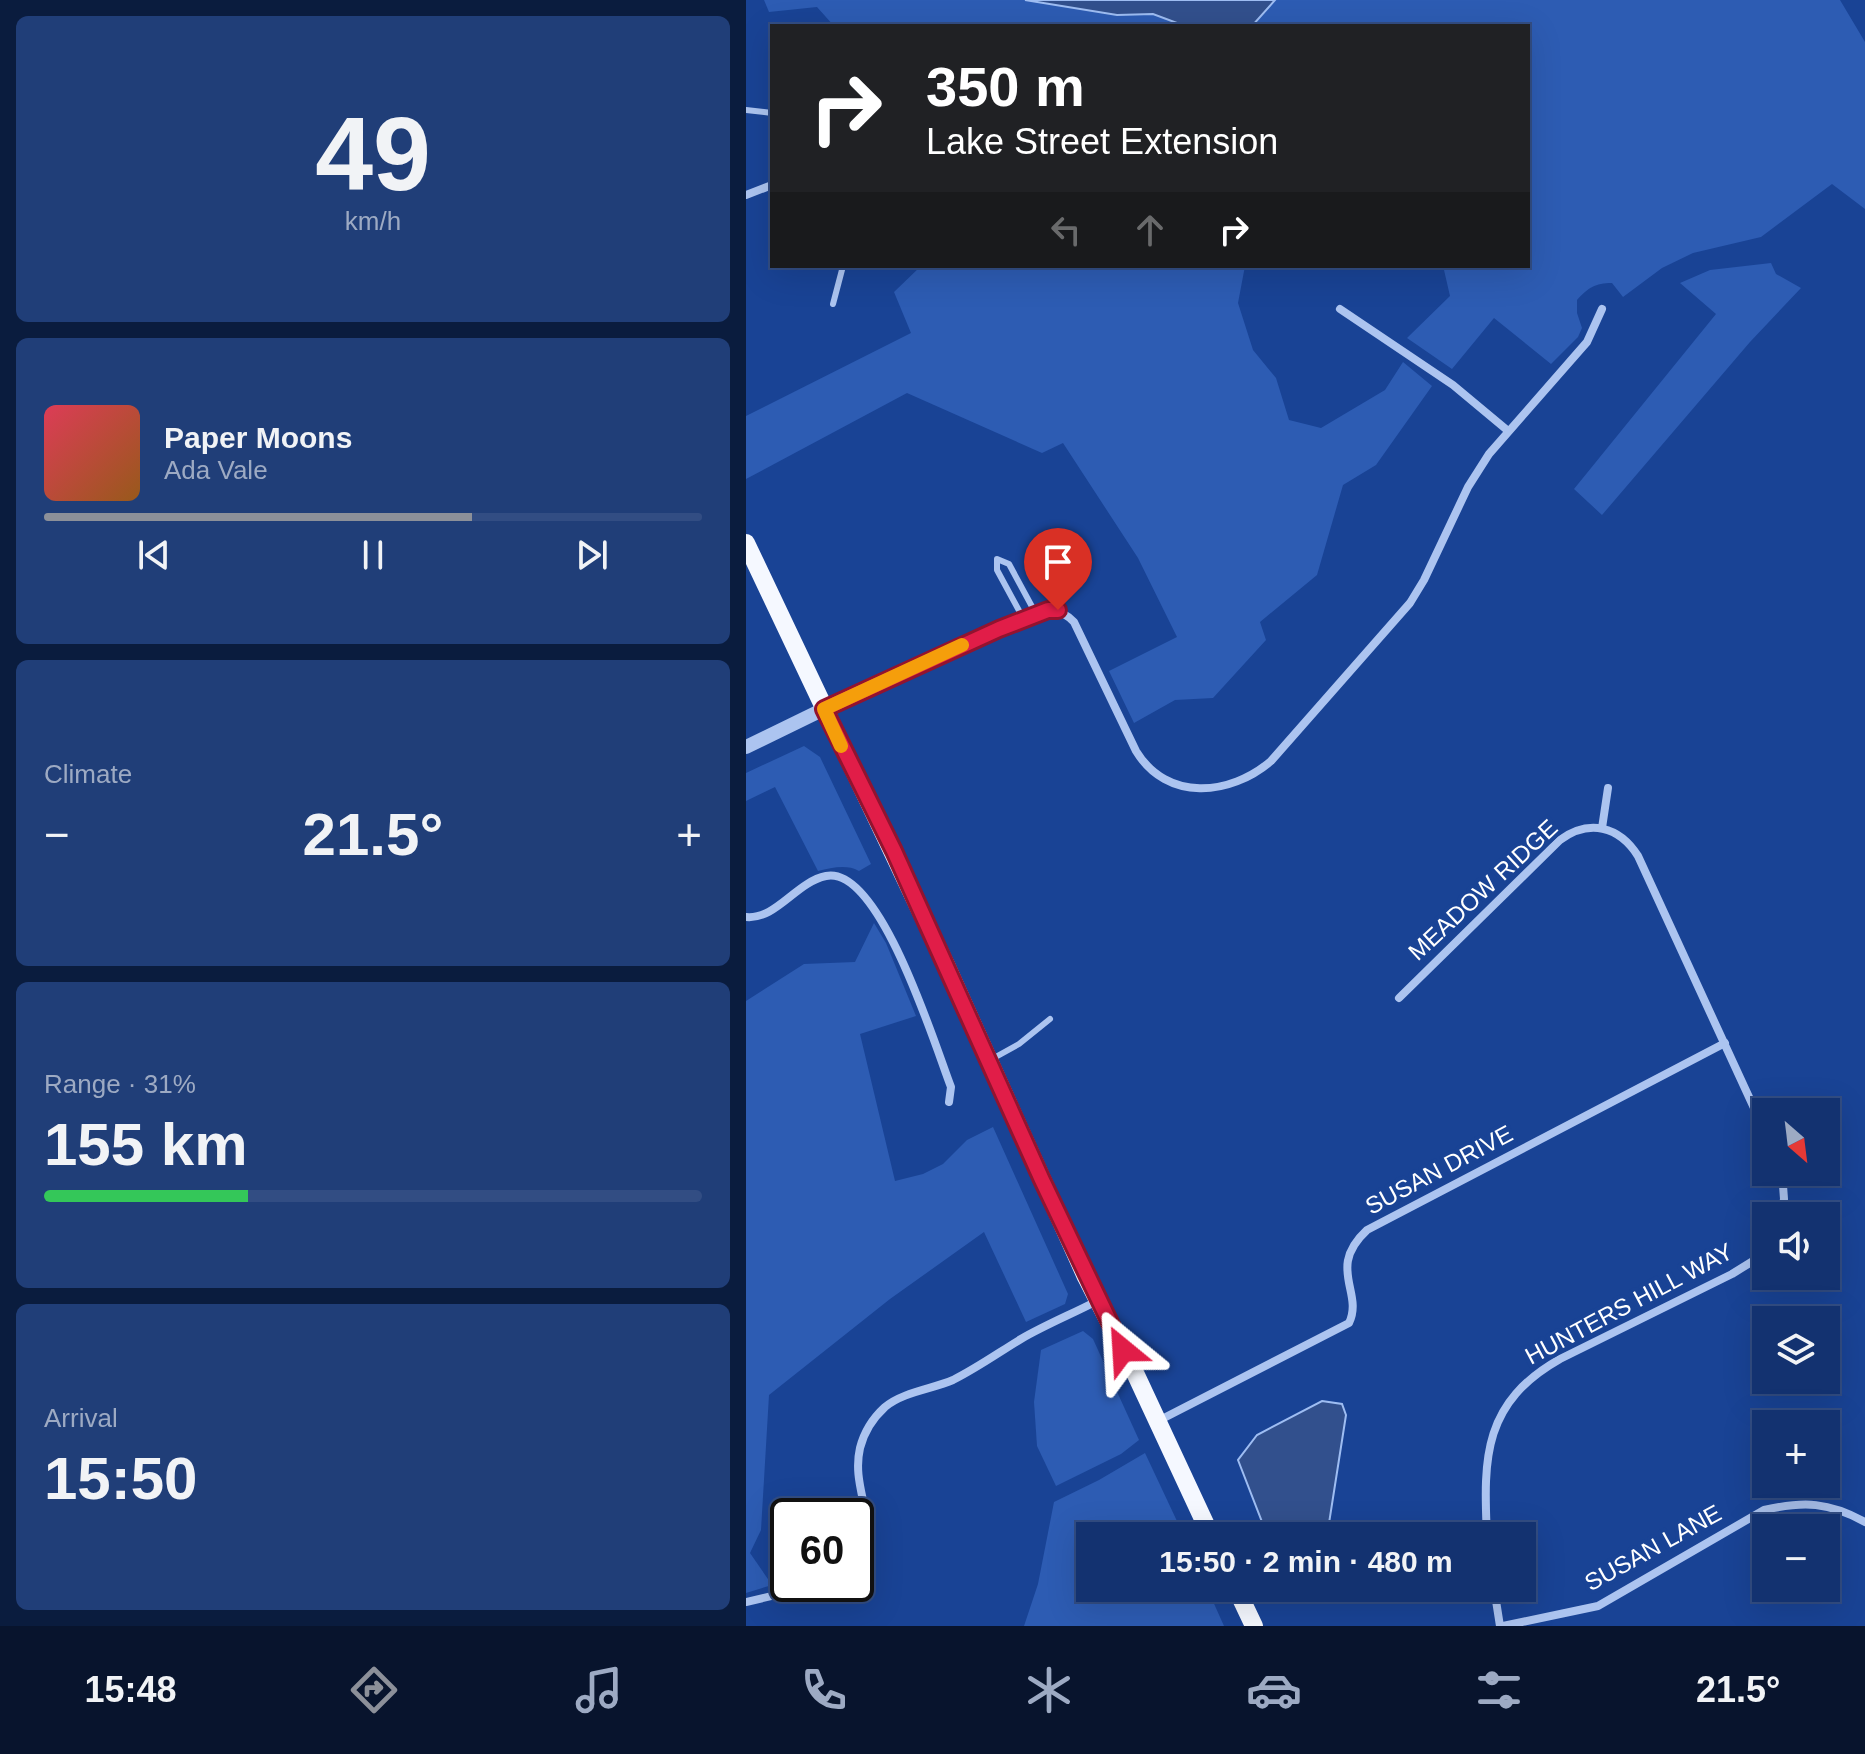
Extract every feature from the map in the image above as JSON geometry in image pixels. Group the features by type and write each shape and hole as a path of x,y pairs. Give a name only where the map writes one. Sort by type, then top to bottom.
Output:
{"main road":[{"path":"746,543 902,868 1098,1300 1204,1522"},
{"path":"1243,1602 1254,1626"}],"street":[{"path":"746,195 770,186"},
{"path":"1340,309 1453,385 1507,430"},
{"path":"746,747 1023,618 1058,610 1074,622 1142,762 1176,786 1198,790 1218,788 1247,779 1271,761 1410,603 1468,487 1507,430 1587,342 1602,309"},
{"path":"1608,788 1602,828 1617,832 1638,856 1752,1103"},
{"name":"MEADOW RIDGE","path":"1399,998 1560,840 1579,829 1602,828"},
{"path":"746,917 755,918 765,913 811,881 836,875 845,878 870,903 892,937 951,1087 949,1102"},
{"name":"SUSAN DRIVE","path":"1158,1422 1349,1323 1352,1316 1348,1257 1355,1241 1367,1230 1725,1043"},
{"name":"HUNTERS HILL WAY","path":"1487,1522 1487,1460 1491,1434 1518,1389 1536,1372 1752,1262"},
{"path":"862,1498 859,1450 865,1433 887,1406 976,1368 1021,1340 1098,1300"},
{"name":"SUSAN LANE","path":"1502,1626 1598,1606 1764,1510 1789,1504 1815,1504 1842,1509 1865,1522"},
{"path":"746,1602 770,1596"},
{"path":"1497,1602 1502,1626"}],"lane":[{"path":"746,110 770,113"},
{"path":"833,304 842,268"},
{"path":"1023,618 997,570 997,559 1009,564 1036,614"},
{"path":"988,1060 1019,1044 1050,1019"}],"shaded area":[{"path":"764,0 1025,0 1117,15 1153,14 1180,24 832,24 817,7 769,12"},
{"path":"1025,0 1275,0 1254,24 1180,24 1153,14 1117,15"},
{"path":"1275,0 1840,0 1865,42 1865,209 1832,184 1761,237 1693,253 1662,268 1623,297 1612,283 1588,289 1577,300 1582,328 1578,337 1551,364 1494,318 1452,369 1407,338 1450,296 1444,270 1438,268 1530,268 1530,24 1254,24"},
{"path":"1771,263 1776,274 1801,288 1750,342 1602,515 1574,489 1716,314 1680,283 1710,270"},
{"path":"919,268 1245,268 1238,303 1253,350 1276,378 1289,420 1321,428 1385,390 1403,362 1432,386 1376,465 1343,485 1317,575 1260,622 1266,640 1213,698 1175,700 1134,723 1109,671 1177,637 1138,558 1063,443 1042,453 907,393 746,479 746,416 911,333 894,292"},
{"path":"804,746 820,757 871,864 859,871 844,867 818,871 775,787 746,801 746,773"},
{"path":"874,923 886,943 916,1016 860,1034 895,1181 923,1174 943,1164 967,1140 993,1127 1068,1294 1065,1304 1026,1322 984,1232 890,1299 769,1395 761,1530 750,1553 770,1586 746,1593 746,1001 804,964 855,962"},
{"path":"1083,1331 1093,1339 1139,1440 1121,1454 1056,1486 1037,1446 1034,1402 1041,1350"},
{"path":"1322,1401 1342,1404 1346,1415 1329,1522 1262,1522 1238,1460 1257,1435"},
{"path":"1145,1453 1177,1522 1076,1522 1076,1602 1213,1602 1224,1626 1024,1626 1038,1584 1054,1502"}],"slow traffic":[{"path":"841,746 824,709 962,645"}],"route":[{"path":"1058,610 1023,618 824,709 894,851 1086,1277 1123,1350"}]}
